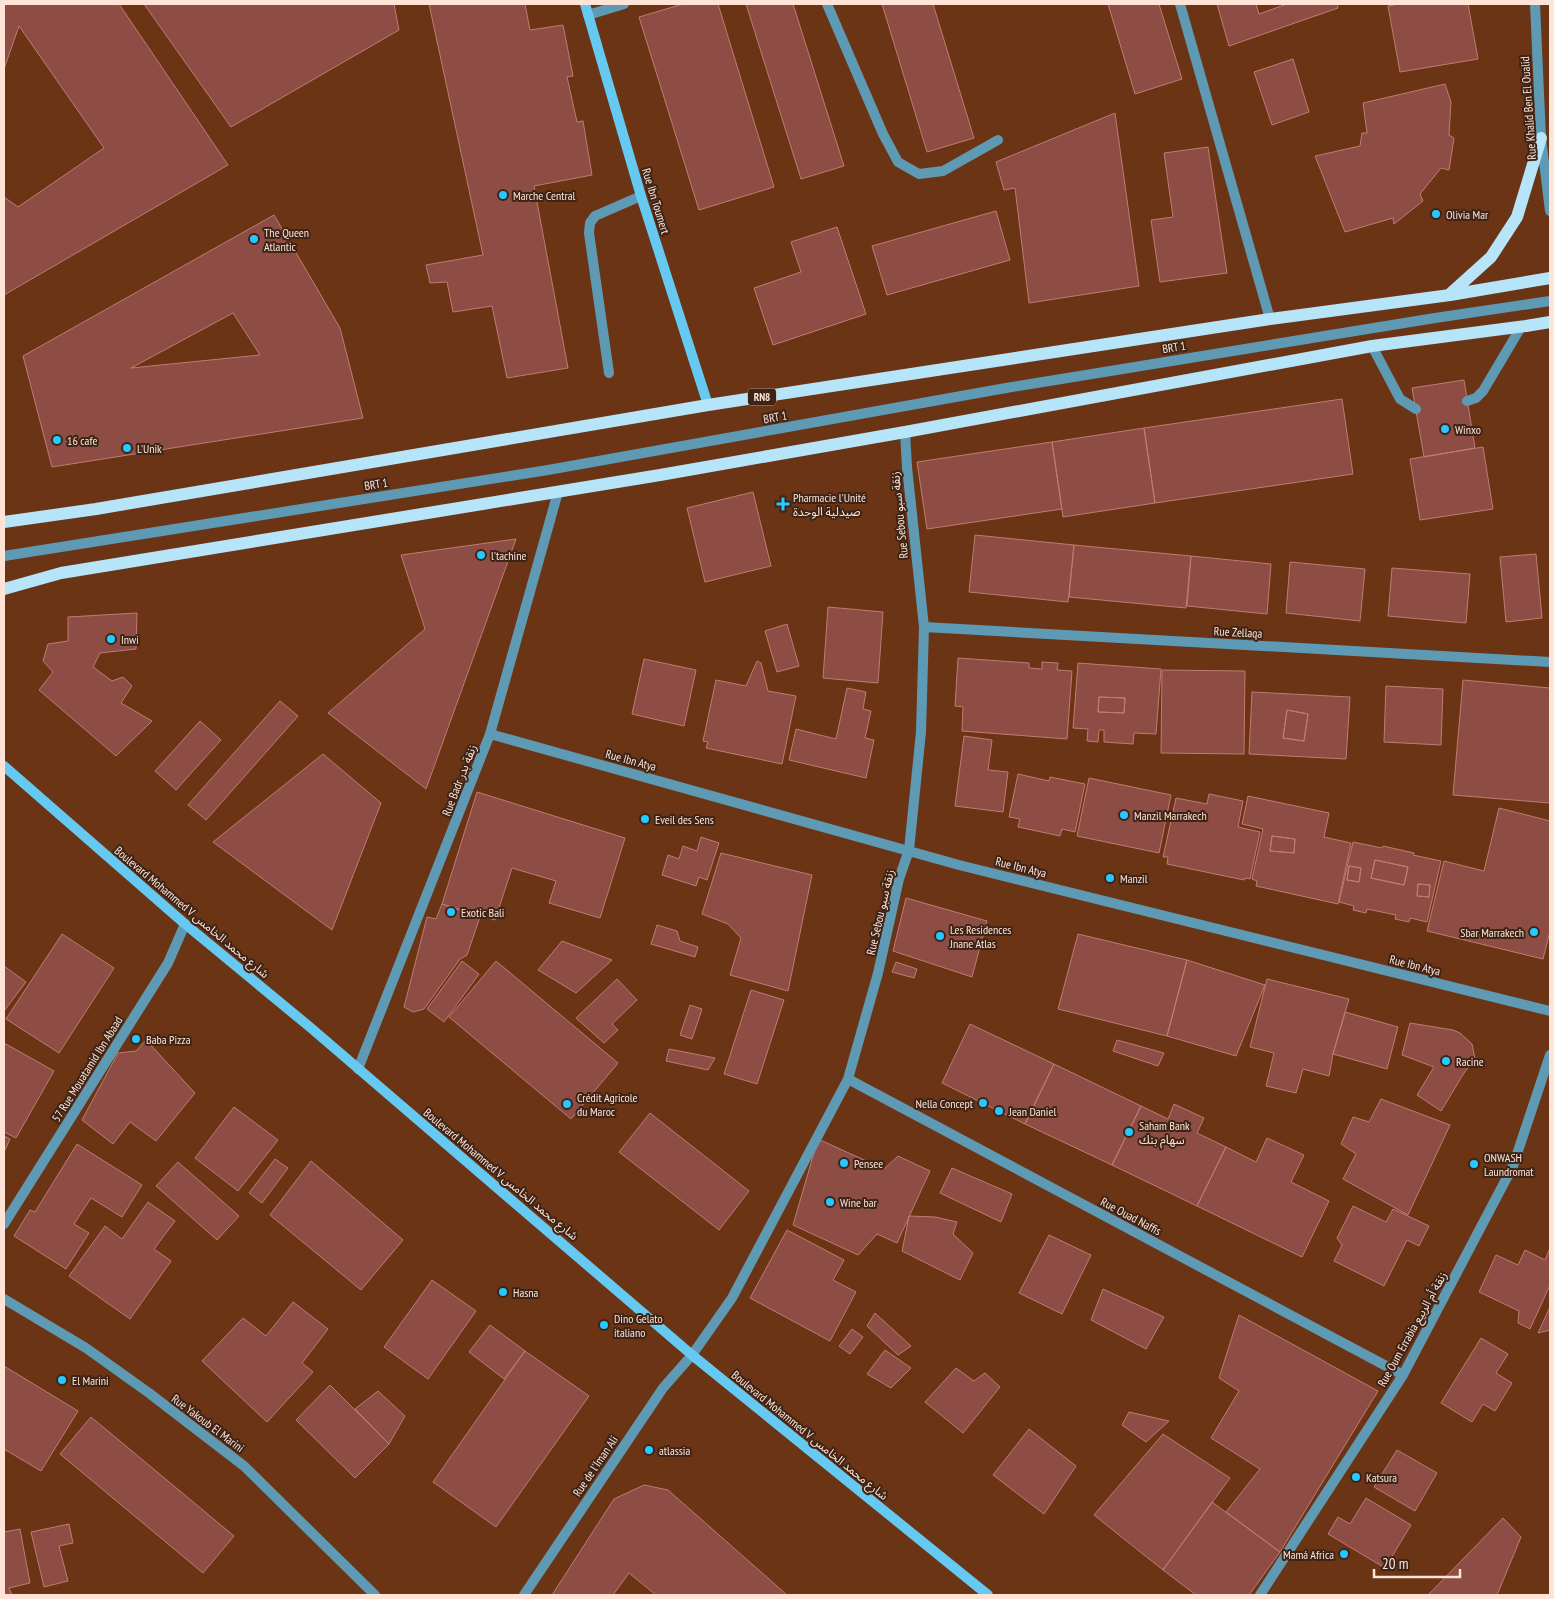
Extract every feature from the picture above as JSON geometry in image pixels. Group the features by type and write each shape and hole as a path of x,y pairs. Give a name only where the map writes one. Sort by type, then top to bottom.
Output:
{"main road":[{"name":"Rue Ibn Toumert","path":"585,4 641,196 708,405"},
{"path":"1450,295 1491,256 1517,217 1541,138"},
{"name":"RN8","path":"4,522 106,507 708,405 1270,319 1450,295 1550,278"},
{"path":"4,588 61,573 558,492 905,432 1372,346 1550,322"},
{"name":"Boulevard Mohammed V شارع محمد الخامس","path":"4,766 185,924 358,1069 692,1355 988,1595"}],"street":[{"path":"588,15 624,4"},
{"path":"827,4 883,134 898,162 918,174 943,171 998,140"},
{"path":"1180,4 1270,319"},
{"name":"Rue Khalid Ben El Oualid","path":"1535,4 1541,138 1550,211"},
{"path":"610,373 589,233 590,223 595,216 641,196"},
{"name":"BRT 1","path":"4,556 548,470 1006,388 1550,301"},
{"path":"1467,401 1476,398 1483,391 1521,327"},
{"path":"1372,346 1400,399 1416,409"},
{"name":"Rue Sebou زنقة سبو","path":"692,1355 732,1298 848,1078 878,973 899,879 909,850 921,732 924,627 905,432"},
{"name":"Rue Badr زنقة بدر","path":"358,1069 490,734 558,492"},
{"name":"Rue Zellaqa","path":"924,627 1550,662"},
{"name":"Rue Ibn Atya","path":"490,734 959,865 1550,1011"},
{"name":"57 Rue Mouatamid Ibn Abaad","path":"4,1224 168,963 185,924"},
{"name":"Rue Oum Errabia زنقة أم الربيع","path":"1260,1595 1403,1375 1513,1166 1550,1055"},
{"name":"Rue Ouad Naffis","path":"848,1078 1403,1375"},
{"name":"Rue Yakoub El Marini","path":"4,1299 86,1348 149,1393 244,1466 375,1595"},
{"name":"Rue de l'Iman Ali","path":"524,1595 663,1388 692,1355"}],"building":[{"path":"4,4 119,4 228,165 4,295 4,197 18,207 104,148 19,26 4,69"},
{"path":"144,4 394,4 399,30 231,127"},
{"name":"Marche Central","path":"429,4 525,4 530,30 563,25 573,76 567,77 577,122 583,121 592,175 534,186 568,368 507,378 492,306 453,312 447,282 430,283 426,265 483,255"},
{"path":"683,4 718,4 774,187 699,210 639,17"},
{"path":"746,4 793,4 844,166 801,179"},
{"path":"882,4 933,4 974,138 927,152"},
{"path":"1108,4 1159,4 1182,79 1135,94"},
{"path":"1217,4 1256,4 1259,14 1287,4 1337,4 1338,8 1229,46"},
{"path":"1399,4 1468,4 1478,59 1400,72 1388,6"},
{"path":"1293,59 1309,112 1272,125 1254,72"},
{"path":"1445,84 1451,102 1449,135 1454,138 1449,170 1441,168 1420,194 1423,201 1394,224 1393,218 1345,232 1315,156 1360,146 1362,133 1367,133 1363,103"},
{"path":"1115,113 1139,286 1029,303 1015,188 1004,190 996,162"},
{"path":"1208,147 1227,273 1160,282 1151,220 1173,217 1164,153"},
{"path":"996,211 1010,260 887,295 872,246"},
{"path":"274,215 340,328 363,418 52,467 23,356","holes":["233,313 260,355 131,368"]},
{"path":"837,227 866,314 773,345 754,288 801,272 791,242"},
{"name":"Winxo","path":"1464,380 1475,448 1424,457 1412,388"},
{"path":"1342,399 1353,474 1155,503 1144,428"},
{"path":"1144,428 1155,503 1063,517 1052,442"},
{"path":"1052,442 1062,509 927,529 917,462"},
{"path":"1483,447 1493,509 1420,520 1410,459"},
{"path":"753,492 771,566 705,582 687,508"},
{"path":"975,535 1074,545 1068,602 969,592"},
{"path":"516,539 426,789 328,713 425,629 401,555"},
{"path":"1074,545 1191,556 1186,608 1069,597"},
{"path":"1536,554 1542,618 1506,622 1500,557"},
{"path":"1191,556 1271,564 1267,614 1187,606"},
{"path":"1290,562 1365,569 1360,621 1286,613"},
{"path":"1392,568 1470,574 1466,623 1388,616"},
{"path":"828,607 883,612 878,683 823,678"},
{"path":"137,613 136,649 100,653 93,667 112,681 123,677 132,686 121,703 152,721 116,756 39,690 53,672 43,661 48,644 68,641 68,617"},
{"path":"787,624 799,666 777,672 765,631"},
{"path":"958,658 1029,663 1029,668 1042,669 1042,662 1058,663 1057,670 1072,671 1067,739 962,731 963,707 955,706"},
{"path":"644,659 696,670 684,726 632,714"},
{"path":"757,661 761,663 768,691 796,696 782,764 706,748 708,742 703,741 716,680 746,686"},
{"path":"1078,663 1161,669 1156,734 1134,733 1133,744 1104,742 1104,730 1099,730 1098,742 1087,741 1088,729 1073,728","holes":["1099,697 1125,698 1124,713 1098,712"]},
{"path":"1162,670 1245,671 1244,754 1161,753"},
{"path":"1463,680 1550,688 1550,803 1453,795"},
{"path":"1386,686 1443,689 1441,745 1384,742"},
{"path":"847,688 866,692 863,709 871,711 865,738 874,740 866,778 789,760 796,729 836,739"},
{"path":"1252,692 1350,697 1346,759 1249,754","holes":["1287,710 1308,714 1304,741 1283,738"]},
{"path":"1099,697 1125,698 1124,713 1098,712"},
{"path":"280,701 298,716 206,820 188,805"},
{"path":"1287,710 1308,714 1304,741 1283,738"},
{"path":"200,721 221,740 176,790 155,771"},
{"path":"964,736 992,740 988,770 1008,772 1003,812 955,806"},
{"path":"323,754 381,803 332,930 213,842"},
{"path":"1018,774 1049,781 1050,777 1085,784 1075,832 1062,829 1060,836 1018,827 1020,819 1009,817"},
{"name":"Manzil Marrakech","path":"1089,778 1171,795 1159,853 1077,836"},
{"path":"477,792 625,838 600,918 549,903 556,881 512,868 495,920 442,904"},
{"path":"1209,794 1243,801 1238,827 1260,832 1250,879 1245,878 1244,880 1167,864 1168,857 1163,857 1176,798 1207,804"},
{"path":"1248,796 1329,813 1324,837 1351,843 1338,904 1256,886 1257,881 1252,879 1263,829 1242,824","holes":["1272,836 1295,839 1294,853 1270,851"]},
{"path":"1499,808 1550,821 1550,931 1543,959 1427,931 1444,861 1484,871"},
{"path":"1272,836 1295,839 1294,853 1270,851"},
{"path":"701,837 719,843 707,880 699,877 696,886 662,875 668,855 679,859 683,846 697,851"},
{"path":"1353,842 1382,848 1383,846 1441,861 1427,922 1410,918 1409,922 1395,919 1396,915 1367,909 1366,913 1353,910 1354,906 1339,902","holes":["1375,860 1408,867 1404,885 1371,878","1349,866 1361,868 1359,882 1347,880","1418,884 1430,885 1429,897 1417,896"]},
{"path":"721,853 812,875 788,991 730,975 741,938 728,924 702,914"},
{"path":"1375,860 1408,867 1404,885 1371,878"},
{"path":"1349,866 1361,868 1359,882 1347,880"},
{"path":"1418,884 1430,885 1429,897 1417,896"},
{"name":"Les Residences Jnane Atlas","path":"906,898 987,921 972,977 893,951"},
{"path":"442,904 480,917 467,955 460,959 424,1009 413,1012 404,1007 427,917 436,919"},
{"path":"657,925 677,931 680,941 698,947 695,957 651,944"},
{"path":"62,934 114,968 59,1053 6,1019"},
{"path":"1078,934 1187,960 1167,1036 1058,1009"},
{"path":"562,941 612,960 576,993 538,970"},
{"path":"1187,960 1265,985 1236,1056 1167,1036"},
{"path":"462,961 479,974 444,1022 427,1009"},
{"path":"496,961 618,1063 571,1119 449,1017"},
{"path":"896,962 917,969 914,978 892,972"},
{"path":"4,966 26,982 4,1011"},
{"path":"617,979 637,1000 612,1024 618,1030 604,1043 576,1018"},
{"path":"1267,979 1349,999 1333,1054 1329,1076 1303,1069 1296,1093 1266,1086 1274,1053 1250,1047"},
{"path":"751,990 784,1000 757,1084 724,1074"},
{"path":"690,1005 702,1009 692,1039 680,1035"},
{"path":"1345,1012 1398,1027 1387,1069 1333,1054"},
{"path":"1410,1023 1453,1030 1460,1033 1472,1044 1475,1059 1464,1073 1441,1111 1417,1095 1434,1067 1402,1055"},
{"path":"970,1024 1054,1064 1025,1124 942,1083"},
{"path":"146,1040 195,1093 156,1141 130,1122 113,1144 82,1120 118,1053 136,1051"},
{"path":"1117,1040 1164,1053 1158,1066 1113,1051"},
{"path":"4,1043 54,1071 16,1138 4,1132"},
{"path":"669,1049 715,1058 708,1070 666,1061"},
{"path":"1054,1064 1141,1106 1112,1165 1025,1124"},
{"path":"1381,1099 1450,1125 1408,1215 1343,1179 1356,1154 1341,1144 1353,1117 1369,1122"},
{"path":"1174,1104 1204,1118 1197,1133 1226,1147 1197,1206 1112,1165 1141,1106 1168,1119"},
{"path":"234,1107 278,1140 238,1191 195,1158"},
{"path":"650,1113 749,1191 719,1230 619,1152"},
{"path":"4,1136 10,1139 4,1152"},
{"path":"1267,1138 1304,1155 1291,1182 1329,1201 1302,1257 1197,1206 1226,1147 1256,1162"},
{"path":"818,1139 884,1169 898,1156 930,1171 897,1243 877,1234 858,1255 793,1225"},
{"path":"77,1144 142,1185 122,1217 91,1198 74,1224 89,1233 66,1269 14,1236 30,1210 35,1212"},
{"path":"275,1159 288,1168 262,1203 249,1193"},
{"path":"311,1161 403,1240 361,1290 270,1215"},
{"path":"178,1162 239,1216 217,1240 156,1186"},
{"path":"952,1168 1012,1194 1001,1222 940,1193"},
{"path":"148,1202 175,1221 154,1249 171,1261 130,1319 69,1276 105,1226 122,1239"},
{"path":"1353,1206 1386,1222 1393,1209 1429,1226 1419,1246 1407,1240 1384,1286 1334,1261 1342,1245 1337,1238"},
{"path":"909,1216 935,1217 957,1222 953,1234 973,1253 960,1280 902,1251"},
{"path":"787,1230 844,1260 833,1280 856,1292 830,1341 750,1298"},
{"path":"1049,1235 1091,1255 1062,1314 1019,1293"},
{"path":"1550,1248 1550,1285 1530,1329 1518,1323 1519,1311 1479,1292 1496,1255 1518,1265 1525,1250 1545,1260"},
{"path":"432,1280 476,1311 428,1379 384,1347"},
{"path":"1103,1289 1164,1317 1146,1349 1091,1320"},
{"path":"293,1302 328,1329 302,1363 313,1372 267,1422 202,1361 243,1318 266,1336"},
{"path":"1550,1307 1550,1330 1538,1333"},
{"path":"875,1313 911,1346 898,1355 867,1326"},
{"path":"1239,1315 1378,1391 1280,1552 1226,1512 1260,1469 1211,1438 1239,1391 1219,1378"},
{"path":"490,1325 525,1351 504,1379 469,1352"},
{"path":"852,1329 863,1337 850,1354 839,1346"},
{"path":"1481,1338 1508,1354 1496,1373 1512,1383 1495,1411 1483,1404 1472,1422 1441,1403"},
{"path":"885,1350 911,1368 891,1388 867,1374"},
{"path":"525,1351 589,1396 496,1527 433,1482"},
{"path":"4,1366 78,1411 41,1471 4,1449"},
{"path":"956,1368 974,1381 985,1373 1000,1387 963,1433 925,1402"},
{"path":"330,1385 389,1444 355,1478 296,1420"},
{"path":"378,1391 405,1416 389,1444 355,1409"},
{"path":"1129,1412 1169,1421 1146,1442 1122,1425"},
{"path":"91,1417 234,1536 203,1573 60,1454"},
{"path":"1029,1429 1076,1466 1044,1514 993,1475"},
{"path":"1163,1434 1230,1478 1163,1570 1094,1515"},
{"path":"1397,1450 1437,1473 1415,1511 1374,1487"},
{"path":"644,1485 668,1490 787,1595 656,1595 629,1573 613,1595 552,1595 614,1499"},
{"path":"1366,1498 1411,1525 1385,1568 1328,1534 1338,1517 1350,1524"},
{"path":"1212,1502 1280,1552 1249,1595 1196,1595 1163,1570"},
{"path":"1503,1518 1521,1537 1497,1595 1428,1595"},
{"path":"69,1524 73,1543 59,1546 68,1581 44,1587 31,1532"},
{"path":"20,1529 30,1583 9,1588 12,1595 4,1595 4,1532"}],"place":[{"name":"Marche Central","path":"503,195"},
{"name":"Olivia Mar","path":"1436,214"},
{"name":"The Queen Atlantic","path":"254,239"},
{"name":"Winxo","path":"1445,429"},
{"name":"16 cafe","path":"57,440"},
{"name":"L'Unik","path":"127,448"},
{"name":"Pharmacie l'Unité صيدلية الوحدة","path":"783,504"},
{"name":"l'tachine","path":"481,555"},
{"name":"Inwi","path":"111,639"},
{"name":"Manzil Marrakech","path":"1124,815"},
{"name":"Eveil des Sens","path":"645,819"},
{"name":"Manzil","path":"1110,878"},
{"name":"Exotic Bali","path":"451,912"},
{"name":"Sbar Marrakech","path":"1534,932"},
{"name":"Les Residences Jnane Atlas","path":"940,936"},
{"name":"Baba Pizza","path":"136,1039"},
{"name":"Racine","path":"1446,1061"},
{"name":"Nella Concept","path":"983,1103"},
{"name":"Crédit Agricole du Maroc","path":"567,1104"},
{"name":"Jean Daniel","path":"999,1111"},
{"name":"Saham Bank سهام بنك","path":"1129,1132"},
{"name":"Pensee","path":"844,1163"},
{"name":"ONWASH Laundromat","path":"1474,1164"},
{"name":"Wine bar","path":"830,1202"},
{"name":"Hasna","path":"503,1292"},
{"name":"Dino Gelato italiano","path":"604,1325"},
{"name":"El Marini","path":"62,1380"},
{"name":"atlassia","path":"649,1450"},
{"name":"Katsura","path":"1356,1477"},
{"name":"Mamá Africa","path":"1344,1554"}]}
